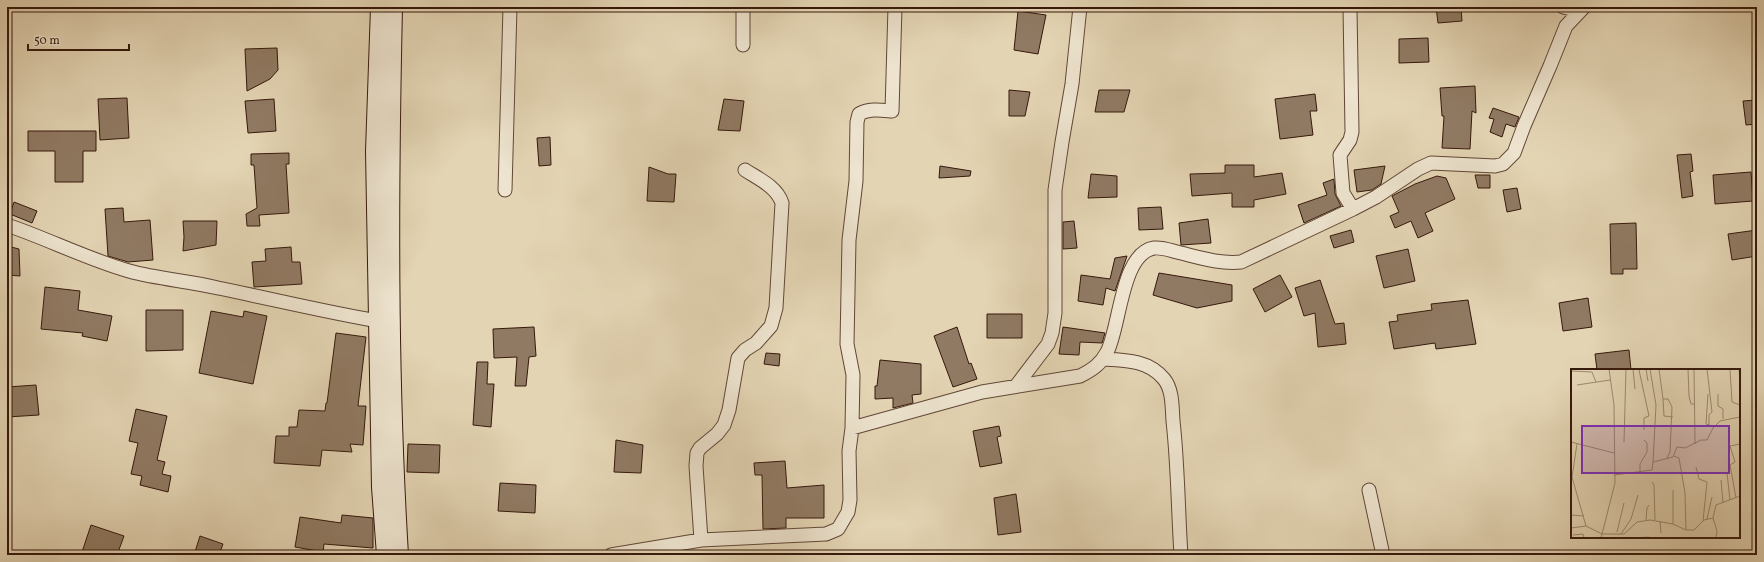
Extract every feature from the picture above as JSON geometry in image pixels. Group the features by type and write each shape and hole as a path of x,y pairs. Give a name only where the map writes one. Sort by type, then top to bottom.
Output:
{"main road":[{"path":"380,7 375,151 385,321 392,394 399,555"},
{"path":"386,555 381,487 393,7"}],"street":[{"path":"505,190 510,7"},
{"path":"743,7 743,45"},
{"path":"611,555 701,540 826,534 838,529 848,512 850,500 849,451 852,428 853,375 847,344 849,240 856,181 857,122 859,114 863,111 892,111 895,7"},
{"path":"1016,386 1048,344 1052,333 1055,313 1056,190 1062,142 1072,84 1080,7"},
{"path":"1350,7 1352,132 1350,140 1340,155 1343,193 1353,209"},
{"path":"1563,7 1582,9"},
{"path":"852,428 982,392 1080,376 1094,370 1108,351 1128,278 1135,260 1142,252 1154,248 1165,249 1208,260 1231,263 1241,262 1353,209 1376,197 1418,169 1431,163 1495,166 1503,164 1510,159 1514,152 1566,26 1582,9"},
{"path":"701,540 696,466 697,453 700,448 724,426 729,410 738,358 767,332 771,326 776,308 782,203 774,190 746,170"},
{"path":"7,225 36,235 97,261 131,272 385,321"},
{"path":"1103,359 1125,360 1146,365 1159,373 1168,386 1177,460 1180,555"},
{"path":"1369,490 1384,555"}],"building":[{"path":"1436,7 1461,7 1462,21 1438,23"},
{"path":"1018,11 1046,15 1038,54 1014,50"},
{"path":"1428,38 1429,62 1399,63 1399,39"},
{"path":"277,48 278,70 270,79 247,91 245,49"},
{"path":"1475,86 1476,113 1472,111 1470,149 1442,148 1444,116 1442,116 1440,88"},
{"path":"1009,90 1030,92 1025,116 1009,116"},
{"path":"1099,90 1130,90 1124,112 1095,112"},
{"path":"1315,94 1317,111 1310,111 1313,135 1280,139 1275,99"},
{"path":"127,98 129,138 100,140 98,99"},
{"path":"274,99 276,131 248,133 245,101"},
{"path":"724,99 744,101 740,131 718,130"},
{"path":"1757,100 1757,124 1746,125 1743,101"},
{"path":"1493,108 1519,117 1515,127 1506,124 1502,137 1490,132 1494,119 1489,118"},
{"path":"28,131 96,131 96,151 83,151 83,182 55,182 55,151 28,151"},
{"path":"550,137 551,165 539,166 537,138"},
{"path":"289,153 289,164 286,164 289,213 259,215 260,226 247,226 246,214 257,208 254,165 251,165 251,154"},
{"path":"1691,154 1693,171 1690,172 1693,196 1682,198 1677,155"},
{"path":"1225,165 1254,165 1254,177 1282,173 1286,194 1254,200 1254,207 1232,207 1232,193 1192,196 1190,174 1225,173"},
{"path":"940,166 971,171 970,176 939,178"},
{"path":"1385,166 1381,184 1372,190 1357,192 1354,170"},
{"path":"649,167 668,174 676,174 674,202 647,201"},
{"path":"1751,172 1753,201 1715,204 1713,175"},
{"path":"1091,174 1117,176 1117,197 1088,198"},
{"path":"1475,175 1490,175 1490,188 1478,188"},
{"path":"1437,176 1446,178 1455,199 1425,213 1433,231 1418,238 1411,221 1395,228 1390,216 1399,212 1392,196 1415,184"},
{"path":"1334,179 1335,194 1341,206 1304,223 1298,205 1327,195 1323,183"},
{"path":"1517,188 1521,209 1507,212 1503,190"},
{"path":"14,202 37,211 32,223 10,214"},
{"path":"1161,207 1163,229 1139,230 1138,208"},
{"path":"123,208 124,222 150,220 153,260 128,262 108,256 105,209"},
{"path":"1208,219 1211,243 1181,245 1179,223"},
{"path":"183,221 217,221 216,245 183,251"},
{"path":"1074,221 1077,248 1063,249 1063,222"},
{"path":"1636,223 1637,269 1623,269 1623,274 1611,274 1610,224"},
{"path":"1351,230 1354,242 1334,248 1330,236"},
{"path":"1757,230 1757,256 1732,260 1728,234"},
{"path":"7,246 19,249 20,276 7,275"},
{"path":"291,247 292,262 300,262 302,284 254,287 252,262 266,261 265,249"},
{"path":"1408,249 1415,281 1384,288 1376,256"},
{"path":"1127,256 1115,291 1106,288 1103,305 1078,301 1081,275 1110,279 1115,258"},
{"path":"1159,273 1232,285 1232,301 1197,308 1153,295"},
{"path":"1280,275 1292,297 1265,312 1253,289"},
{"path":"1320,280 1335,324 1344,323 1346,344 1318,347 1315,313 1304,316 1295,288"},
{"path":"45,287 80,291 78,310 112,316 107,341 82,336 83,333 41,329"},
{"path":"1588,298 1592,327 1563,331 1559,303"},
{"path":"1468,300 1476,344 1436,349 1435,343 1394,349 1389,322 1398,321 1397,315 1432,310 1431,304"},
{"path":"146,310 183,310 183,350 146,351"},
{"path":"211,311 243,317 244,311 267,316 253,384 199,373"},
{"path":"987,314 1022,314 1022,338 987,338"},
{"path":"534,327 536,356 529,357 526,386 515,386 517,357 494,358 493,329"},
{"path":"957,327 969,364 971,363 977,379 953,387 934,336"},
{"path":"1063,327 1105,333 1102,343 1080,342 1079,355 1059,354"},
{"path":"336,333 366,337 358,406 366,406 363,445 350,444 352,452 322,450 320,466 274,463 276,436 289,436 289,427 297,427 299,410 325,411"},
{"path":"1629,350 1631,369 1597,369 1595,354"},
{"path":"766,353 780,354 779,366 764,364"},
{"path":"880,360 921,364 921,394 912,395 913,403 893,408 893,398 875,399 875,386 877,386"},
{"path":"477,362 488,362 487,384 494,384 491,427 473,425"},
{"path":"36,385 39,415 7,417 7,387"},
{"path":"136,409 167,416 157,460 165,462 162,474 171,476 168,492 140,485 142,476 131,474 138,443 129,441"},
{"path":"999,426 1001,436 997,437 1002,463 980,467 973,431"},
{"path":"616,440 643,445 641,473 614,472"},
{"path":"408,444 440,445 439,473 407,472"},
{"path":"785,461 787,488 824,485 824,518 786,518 786,528 763,529 762,475 755,475 754,463"},
{"path":"500,483 536,485 535,513 498,511"},
{"path":"1016,494 1021,532 998,535 994,498"},
{"path":"342,515 373,518 373,548 324,544 323,552 295,547 300,517 341,523"},
{"path":"91,525 124,536 117,555 81,555"},
{"path":"200,536 223,544 219,555 194,555"}]}
